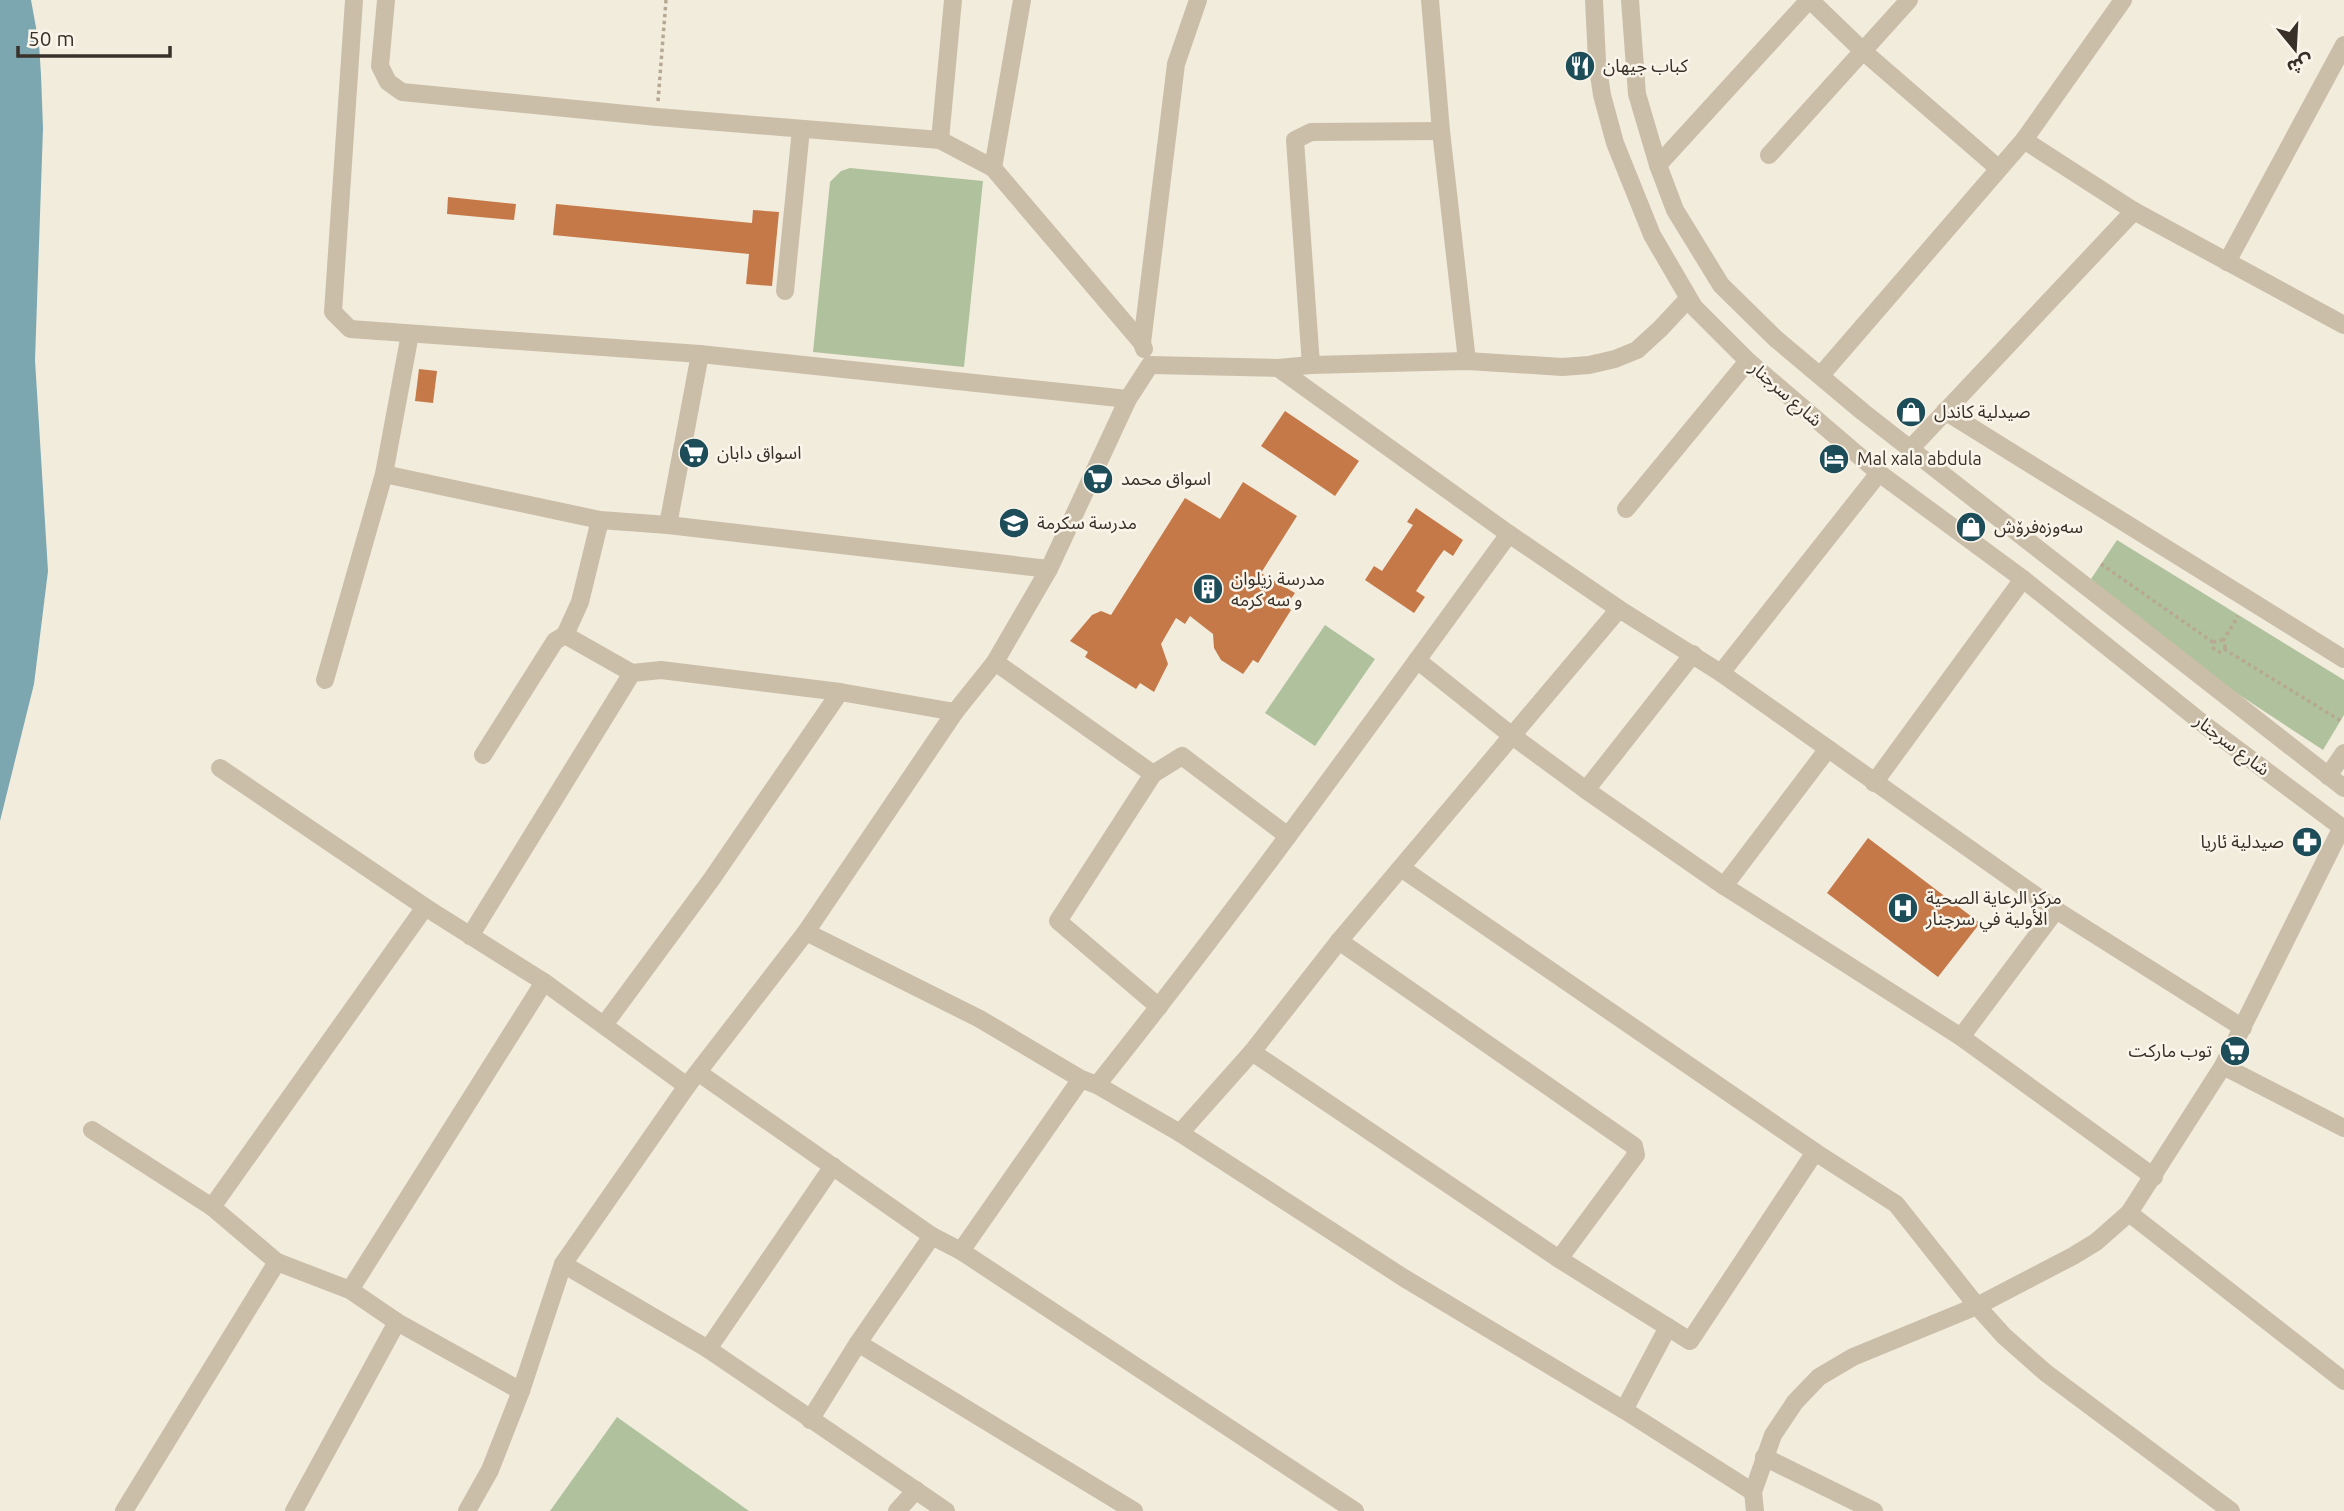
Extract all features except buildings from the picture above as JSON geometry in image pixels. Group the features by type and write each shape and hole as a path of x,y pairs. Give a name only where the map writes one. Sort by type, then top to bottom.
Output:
{"street":[{"path":"354,0 333,312 351,329 700,354 1128,399"},
{"path":"386,0 380,66 388,82 402,92 657,117 940,140 993,168 1142,343 1150,365"},
{"path":"940,140 953,0"},
{"path":"993,168 1021,0"},
{"path":"1142,343 1177,64 1198,0"},
{"path":"1430,0 1441,131 1468,361"},
{"name":"شارع سرجنار","path":"1594,0 1597,61 1602,95 1615,143 1652,235 1688,299 1748,362 1879,472 2023,579 2206,726 2343,828"},
{"name":"شارع سرجنار","path":"1630,0 1637,94 1658,165 1675,210 1721,285 1776,339 1863,412 2344,788"},
{"path":"1658,165 1809,0 1864,52 1998,168"},
{"path":"1769,155 1909,0"},
{"path":"1821,375 2024,140 2123,0"},
{"path":"2227,262 2344,46"},
{"path":"785,291 801,129"},
{"path":"1311,365 1295,139 1311,132 1441,131"},
{"path":"2024,140 2134,211 2344,325"},
{"path":"1911,448 2134,211"},
{"path":"1150,365 1278,369 1311,365 1468,361 1562,367 1589,365 1637,350 1688,299"},
{"path":"325,680 384,474 410,334"},
{"path":"668,525 700,354"},
{"path":"1626,509 1748,362"},
{"path":"467,1511 491,1470 564,1264 693,1080 806,932 955,712 995,662 1049,569 1128,399 1150,365"},
{"path":"1278,369 1509,534 1619,609 1721,673 2056,910 2243,1028"},
{"path":"1945,411 2344,659"},
{"path":"1721,673 1879,472"},
{"path":"384,474 600,520 668,525 1049,569"},
{"path":"483,755 555,641 565,635 580,602 600,520"},
{"path":"961,1251 1089,1082 1159,1007 1509,534"},
{"path":"1874,783 2023,579"},
{"path":"1180,1133 1252,1052 1339,941 1619,609"},
{"path":"565,635 632,673 661,670 840,692 955,712"},
{"path":"1586,790 1693,654"},
{"path":"1417,660 1511,735 1586,790 1724,886 1961,1037 2154,1177"},
{"path":"995,662 1153,774"},
{"path":"470,936 632,673"},
{"path":"604,1025 711,880 840,692"},
{"path":"1724,886 1827,750"},
{"path":"2328,776 2344,753"},
{"path":"1159,1007 1058,921 1153,774 1182,756 1288,836"},
{"path":"220,768 425,907 544,982 604,1025 833,1166 932,1236 961,1251 1355,1511"},
{"path":"1755,1511 1753,1492 1764,1457 1784,1417 1819,1377 1875,1347 1977,1306 2073,1256 2096,1242 2129,1213 2223,1066 2343,828"},
{"path":"1401,868 1815,1152 1896,1204 2004,1336 2046,1373 2231,1511"},
{"path":"212,1207 425,907"},
{"path":"1961,1037 2056,910"},
{"path":"806,932 980,1019 1180,1133 1404,1278 1624,1409 1753,1492"},
{"path":"1339,941 1634,1146 1636,1155 1559,1259"},
{"path":"350,1290 544,982"},
{"path":"1252,1052 1559,1259 1690,1341 1815,1152"},
{"path":"2223,1066 2344,1128"},
{"path":"92,1130 212,1207 277,1262 350,1290 397,1322 521,1391"},
{"path":"708,1349 833,1166"},
{"path":"2129,1213 2344,1381"},
{"path":"810,1420 858,1343 932,1236"},
{"path":"124,1511 277,1262"},
{"path":"564,1264 708,1349 946,1511"},
{"path":"294,1511 397,1322"},
{"path":"1624,1409 1668,1327"},
{"path":"858,1343 1134,1511"},
{"path":"1764,1457 1874,1511"},
{"path":"897,1511 916,1490"}],"path":[{"path":"657,117 666,0"},
{"path":"2101,564 2214,643"},
{"path":"2224,649 2223,641 2249,598"},
{"path":"2214,643 2217,640 2223,641"},
{"path":"2214,643 2216,652 2224,649"},
{"path":"2224,649 2341,721"}],"green space":[{"path":"850,168 983,181 964,367 813,352 830,182 841,171"},
{"path":"2117,540 2344,680 2344,715 2323,750 2203,671 2087,585"},
{"path":"1325,625 1375,659 1315,746 1265,713"},
{"path":"617,1417 749,1511 550,1511"}],"water":[{"path":"0,0 31,0 39,44 43,128 35,360 48,571 34,684 0,821"}],"place":[{"name":"كباب جيهان","path":"1580,66"},
{"name":"صيدلية كاندل","path":"1911,412"},
{"name":"اسواق دابان","path":"694,453"},
{"name":"Mal xala abdula","path":"1834,459"},
{"name":"اسواق محمد","path":"1098,479"},
{"name":"مدرسة سكرمة","path":"1014,523"},
{"name":"سەوزەفرۆش","path":"1971,527"},
{"name":"مدرسة زيلوان و سه كرمه","path":"1208,589"},
{"name":"صيدلية ئاريا","path":"2307,842"},
{"name":"مركز الرعاية الصحية الأولية في سرجنار","path":"1903,908"},
{"name":"توب ماركت","path":"2235,1051"}]}
